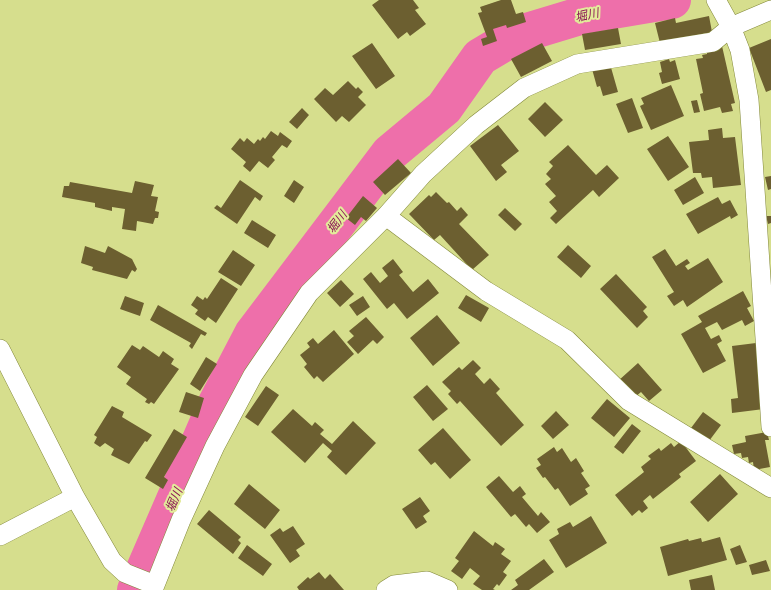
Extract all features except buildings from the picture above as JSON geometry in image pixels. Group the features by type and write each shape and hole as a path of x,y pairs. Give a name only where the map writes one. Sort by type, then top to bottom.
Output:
{"street":[{"path":"717,3 740,50 748,100 764,234 771,427"},
{"path":"0,348 75,497 112,561 125,573 153,586 215,446 253,375 309,293 386,216 423,174 471,130 524,88 577,64 713,42 730,27 771,10"},
{"path":"386,216 486,291 567,340 629,402 771,488"},
{"path":"0,536 75,497"},
{"path":"386,590 394,585 427,581 448,590"}],"waterway":[{"name":"堀川","path":"136,590 217,403 253,334 390,153 444,108 480,57 517,35 583,15 672,0"}]}
